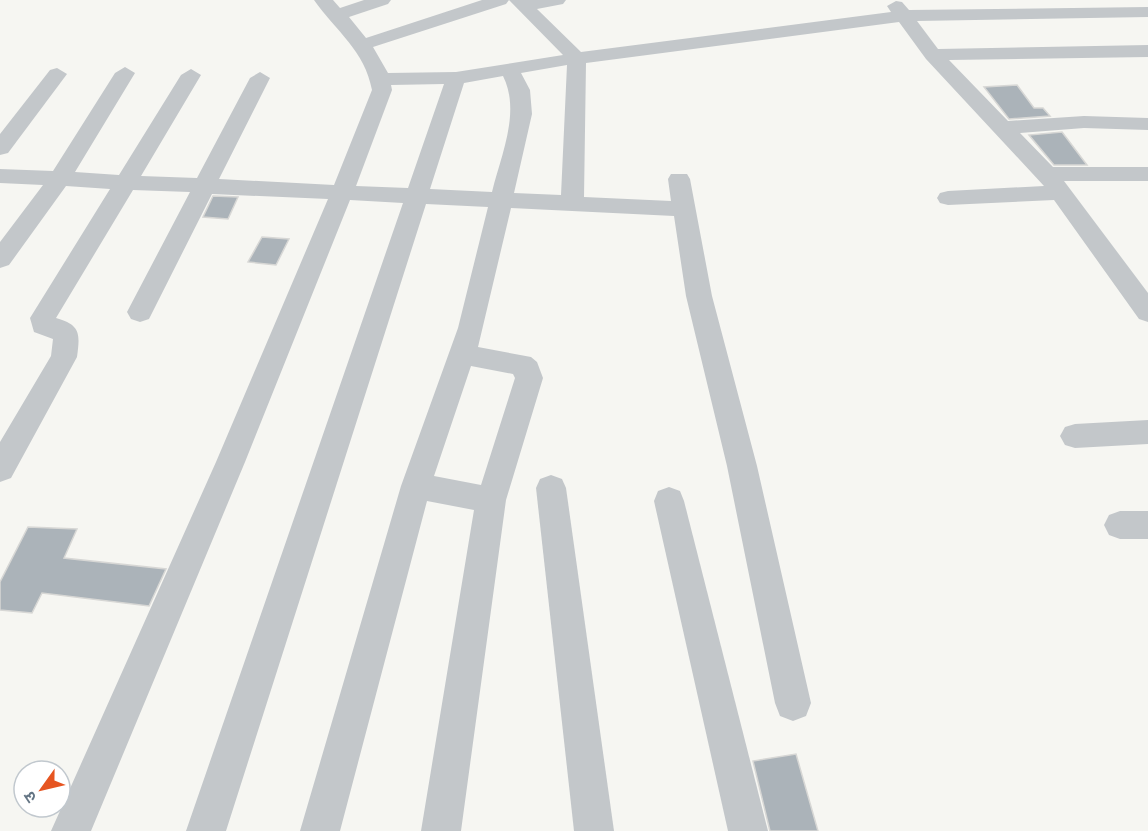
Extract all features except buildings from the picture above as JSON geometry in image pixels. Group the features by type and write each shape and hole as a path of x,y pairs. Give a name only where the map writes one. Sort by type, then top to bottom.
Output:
{"street":[{"path":"330,8 382,0"},
{"path":"362,45 500,0"},
{"path":"522,3 557,0"},
{"path":"522,3 577,58 572,202"},
{"path":"71,831 343,191 382,90 381,79 362,45 330,8"},
{"path":"381,79 456,78 510,71 577,58 897,8 1148,12"},
{"path":"897,8 933,55 1047,174 1148,312"},
{"path":"933,55 1148,51"},
{"path":"320,831 416,486 471,328 522,114 520,90 510,71"},
{"path":"0,148 57,74"},
{"path":"0,259 60,178 125,74"},
{"path":"0,469 64,357 68,336 59,329 43,325 43,318 191,75"},
{"path":"140,312 260,78"},
{"path":"206,831 456,78"},
{"path":"1005,128 1084,122 1148,124"},
{"path":"1047,174 1148,174"},
{"path":"0,176 503,198 684,209"},
{"path":"679,179 699,296 742,466 793,703"},
{"path":"948,198 1061,192"},
{"path":"441,831 491,500 529,378 527,370 521,365 462,354"},
{"path":"1075,436 1148,432"},
{"path":"416,486 491,500"},
{"path":"551,488 594,831"},
{"path":"669,501 748,831"}]}
